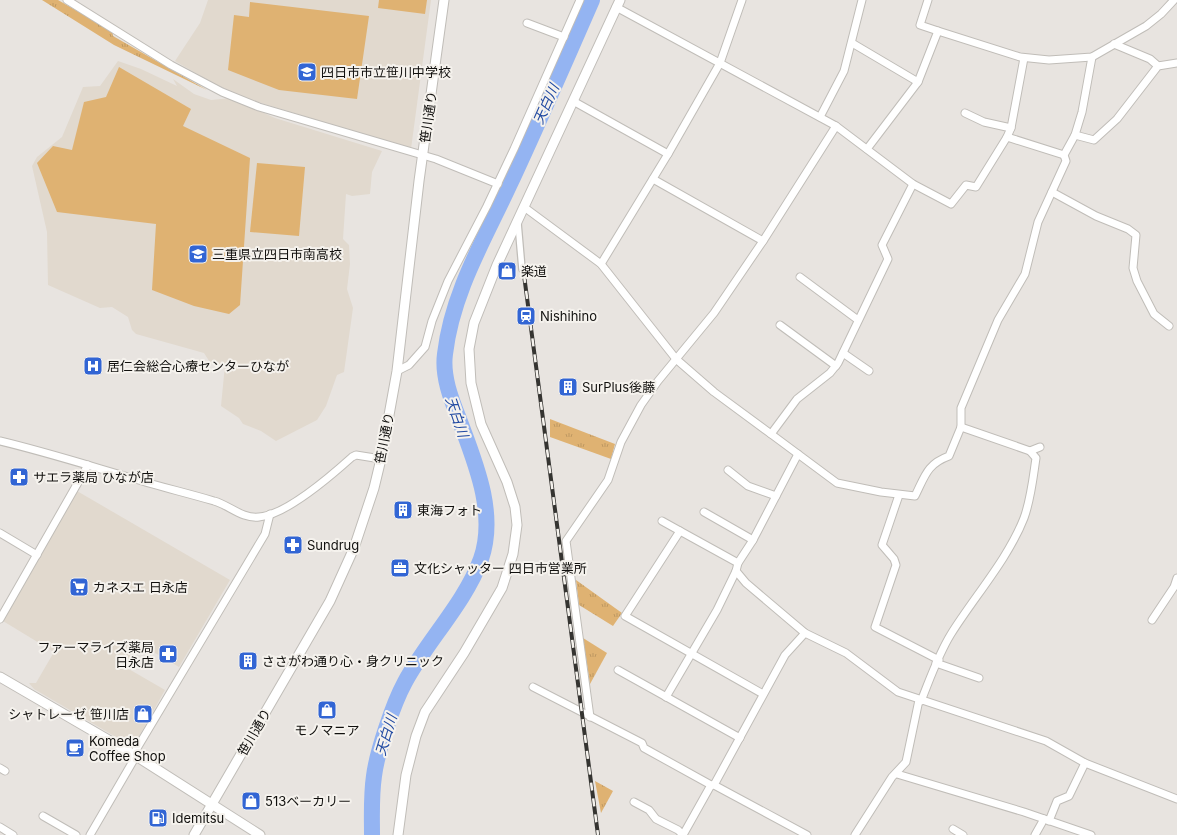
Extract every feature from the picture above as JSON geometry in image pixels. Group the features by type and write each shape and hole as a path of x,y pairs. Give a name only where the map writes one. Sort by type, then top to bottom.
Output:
{"street":[{"path":"67,0 171,64 222,92 259,107 436,159 498,184"},
{"name":"笹川通り","path":"194,835 330,601 356,542 381,459 397,371 423,156 444,0"},
{"path":"397,371 409,365 425,346 432,321 448,281 498,184 580,0"},
{"path":"601,264 668,154 720,63 742,0"},
{"path":"820,117 844,71 862,0"},
{"path":"928,0 920,25 1024,58 1049,60 1092,57 1146,26 1161,14 1174,0"},
{"path":"398,835 406,775 416,736 425,712 464,653 502,588 513,554 517,525 515,506 508,482 480,419 472,383 469,349 474,323 497,265 618,4 720,63 836,126 913,184 951,204 966,185 976,187 1007,137 1011,128 1024,58"},
{"path":"527,22 564,37"},
{"path":"867,149 918,82 938,30"},
{"path":"852,43 918,82"},
{"path":"1114,44 1150,59 1158,66"},
{"path":"524,207 601,264 676,359 714,392 837,483 899,495 915,496 931,465 938,460 949,456 961,427 961,408 998,320 1025,274 1038,222 1066,161 1064,155 1075,135 1082,112 1092,57"},
{"path":"1075,135 1094,140 1117,119 1158,66 1177,63"},
{"path":"573,101 668,154"},
{"path":"965,112 984,122 1011,128"},
{"path":"590,717 566,541 608,480 621,442 641,405 714,313 764,241 836,126"},
{"path":"1007,137 1064,155"},
{"path":"653,179 764,241"},
{"path":"771,434 797,399 830,374 836,366 888,259 882,245 913,184"},
{"path":"1052,192 1096,216 1128,229 1136,234 1133,268 1137,281 1154,314 1169,326"},
{"path":"518,221 522,269"},
{"path":"800,278 858,320"},
{"path":"780,325 836,366"},
{"path":"843,353 870,371"},
{"path":"855,835 892,777 897,774 906,762 920,701 937,662 951,635 993,573 1024,518 1036,458 1030,451 961,427"},
{"path":"0,442 88,465 221,503 242,515 258,518 270,514 314,488 356,455 381,459"},
{"path":"1030,451 1040,447"},
{"path":"666,697 717,610 736,571 738,563 753,540 798,454"},
{"path":"0,619 88,465"},
{"path":"728,470 748,486 776,496"},
{"path":"899,495 882,545 894,558 896,565 875,627 937,662 979,678"},
{"path":"704,512 753,540"},
{"path":"90,835 264,534 270,514"},
{"path":"662,521 738,563"},
{"path":"680,531 625,616 763,694"},
{"path":"0,533 37,554"},
{"path":"736,571 746,583 805,633 846,653 889,687 920,701 1046,741 1085,763 1177,799"},
{"path":"1152,620 1174,587 1177,578"},
{"path":"634,802 649,810 656,819 678,830 683,835 740,738 785,655 805,633"},
{"path":"618,670 740,738"},
{"path":"0,677 135,755 260,835"},
{"path":"533,687 642,743 644,748 807,835"},
{"path":"1035,835 1047,820 1057,801 1069,796 1085,763"},
{"path":"897,774 952,789 1091,835"},
{"path":"43,816 76,835"},
{"path":"0,827 14,835"},
{"path":"953,829 964,835"}],"shaded area":[{"name":"四日市市立笹川中学校","path":"208,0 431,0 411,149 242,97 211,82 175,61 200,23"},
{"name":"三重県立四日市南高校","path":"118,61 141,69 177,86 173,79 194,94 211,100 231,98 275,118 382,151 372,172 370,194 352,196 346,194 343,239 349,245 350,264 347,289 353,308 344,372 337,375 326,406 317,420 276,441 261,431 243,424 239,418 221,406 225,365 211,364 204,353 136,334 132,330 128,317 112,307 100,308 48,285 47,232 32,166 37,157 62,137 83,87 100,86"},
{"path":"77,491 230,580 179,667 140,644 127,668 165,690 133,747 34,689 29,683 36,683 54,652 3,621"}],"green space":[{"path":"42,0 58,0 112,31 113,36 207,90 114,45"},
{"path":"379,0 427,0 425,14 378,8"},
{"path":"250,2 369,16 357,99 279,90 228,70 234,15 249,17"},
{"path":"119,67 191,109 183,126 250,158 240,305 229,314 194,306 152,290 156,224 57,212 37,163 53,146 72,150 84,102 106,97"},
{"path":"257,163 305,167 299,236 250,232"},
{"path":"550,419 615,444 611,459 550,437"},
{"path":"576,580 622,613 613,626 579,605"},
{"path":"583,638 607,653 590,684"},
{"path":"595,781 613,791 601,813"}],"waterway":[{"name":"天白川","path":"372,835 372,791 374,776 382,742 400,691 414,667 465,591 481,559 485,542 487,524 482,488 450,395 446,379 444,362 454,310 470,267 509,186 592,0"}],"railway":[{"path":"524,275 598,835"}],"place":[{"name":"四日市市立笹川中学校","path":"307,72"},
{"name":"三重県立四日市南高校","path":"198,254"},
{"name":"楽道","path":"507,271"},
{"name":"Nishihino","path":"526,316"},
{"name":"居仁会総合心療センターひなが","path":"93,366"},
{"name":"SurPlus後藤","path":"568,387"},
{"name":"サエラ薬局 ひなが店","path":"19,477"},
{"name":"東海フォト","path":"403,510"},
{"name":"Sundrug","path":"293,545"},
{"name":"文化シャッター 四日市営業所","path":"400,568"},
{"name":"カネスエ 日永店","path":"79,587"},
{"name":"ファーマライズ薬局 日永店","path":"168,654"},
{"name":"ささがわ通り心・身クリニック","path":"248,661"},
{"name":"モノマニア","path":"327,710"},
{"name":"シャトレーゼ 笹川店","path":"143,714"},
{"name":"Komeda Coffee Shop","path":"75,748"},
{"name":"513ベーカリー","path":"251,801"},
{"name":"Idemitsu","path":"158,818"}]}
